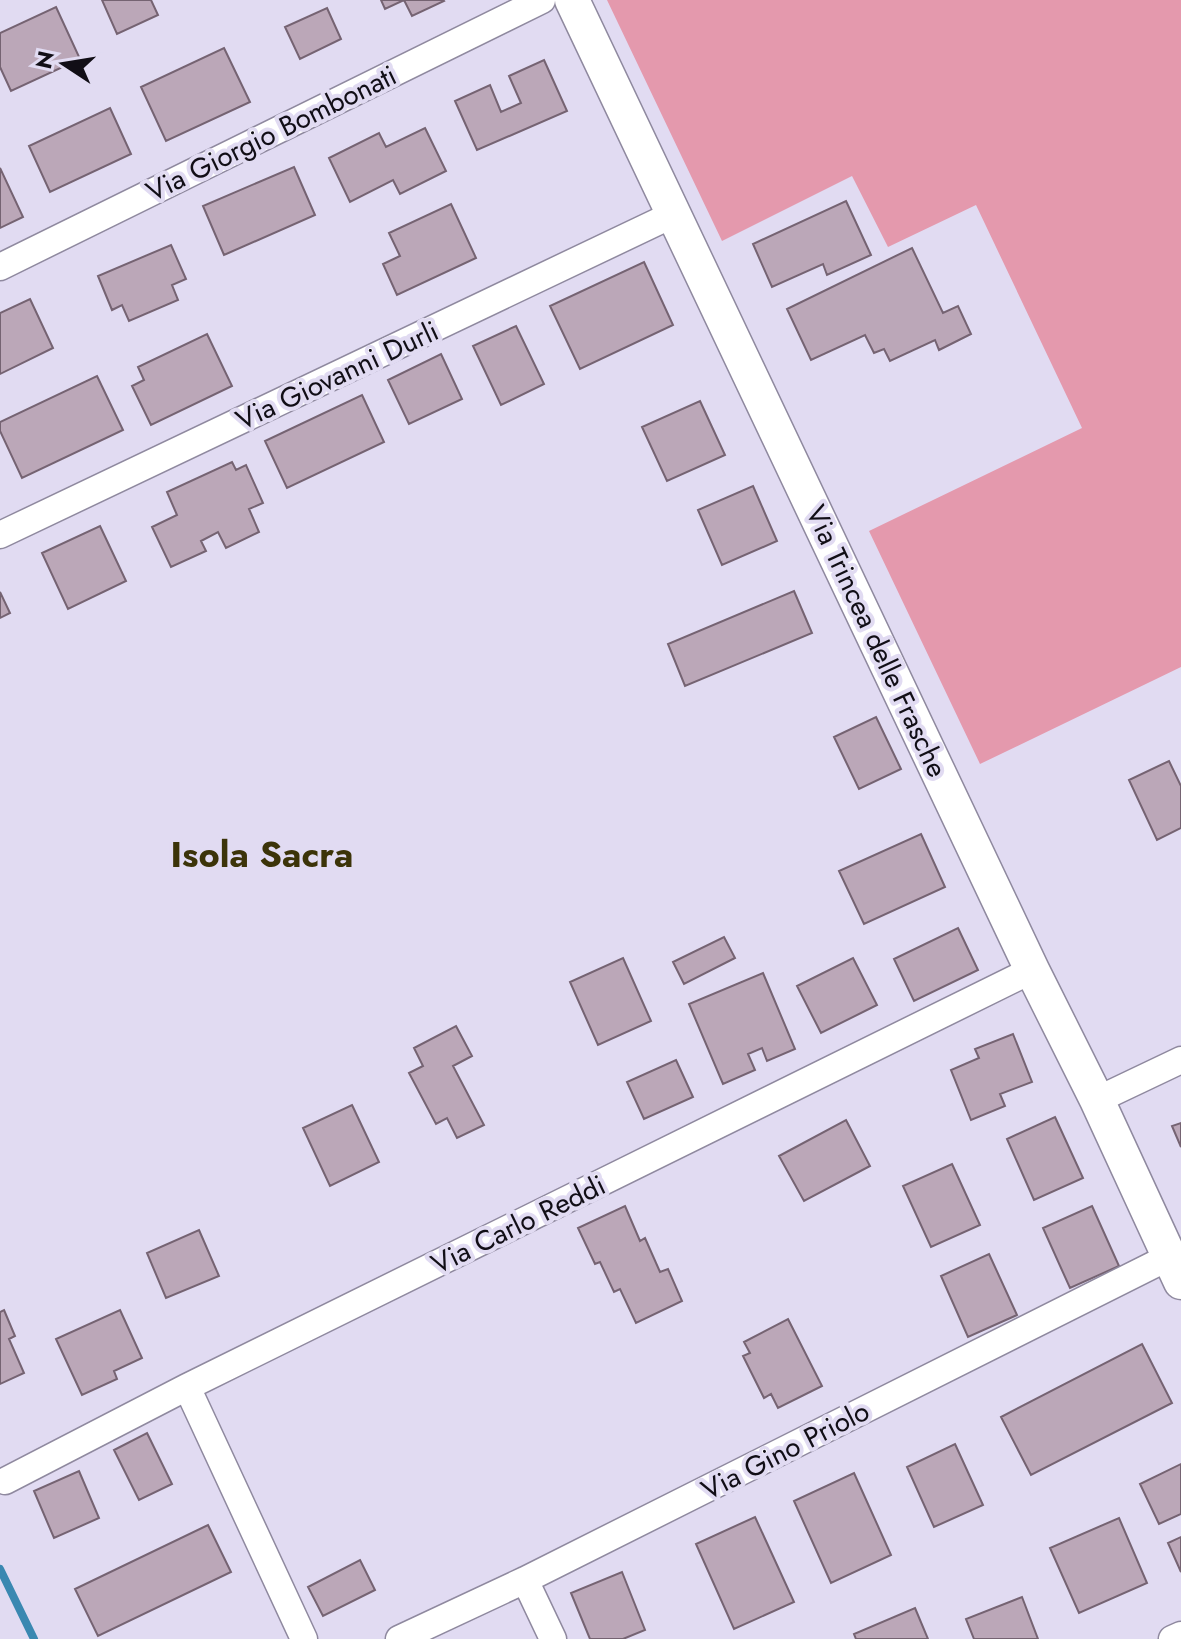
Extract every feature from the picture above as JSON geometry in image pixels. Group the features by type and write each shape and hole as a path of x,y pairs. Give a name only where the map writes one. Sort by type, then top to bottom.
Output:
{"street":[{"name":"Via Giorgio Bombonati","path":"0,267 542,0"},
{"name":"Via Trincea delle Frasche","path":"572,0 1032,970 1097,1100 1175,1270"},
{"name":"Via Giovanni Durli","path":"0,535 674,214"},
{"name":"Via Carlo Reddi","path":"5,1481 187,1387 1032,970"},
{"path":"1097,1100 1181,1060"},
{"name":"Via Gino Priolo","path":"399,1639 1175,1270"},
{"path":"187,1387 304,1639"},
{"path":"525,1580 553,1639"},
{"path":"1172,1639 1181,1635"}],"shaded area":[{"path":"607,0 1181,0 1181,667 980,764 869,531 1082,428 976,205 888,247 852,176 722,241"}],"building":[{"path":"102,0 151,0 158,15 117,34"},
{"path":"381,0 404,0 385,9"},
{"path":"404,0 443,0 444,1 412,16"},
{"path":"56,7 80,59 11,91 0,67 0,33"},
{"path":"327,8 341,39 300,59 285,27"},
{"path":"224,48 250,102 166,141 141,87"},
{"path":"544,60 567,111 477,150 455,101 490,85 501,112 521,103 509,76"},
{"path":"110,108 131,154 50,192 29,146"},
{"path":"425,128 446,171 400,194 393,180 350,202 329,158 379,133 386,147"},
{"path":"294,167 315,215 224,255 203,206"},
{"path":"0,168 23,217 0,228"},
{"path":"846,201 871,255 827,275 823,264 772,287 753,244"},
{"path":"451,204 476,258 397,295 383,264 400,256 389,233"},
{"path":"171,245 186,279 172,285 178,300 129,321 122,305 112,310 98,276"},
{"path":"912,248 943,313 958,306 971,334 939,350 935,340 890,361 884,349 874,353 865,335 811,360 787,309"},
{"path":"644,262 673,325 580,369 550,306"},
{"path":"30,299 53,348 0,374 0,313"},
{"path":"516,326 544,384 501,405 473,346"},
{"path":"207,334 232,386 151,425 132,386 144,380 138,367"},
{"path":"441,354 462,399 409,424 388,380"},
{"path":"97,376 123,430 22,478 0,431 0,422"},
{"path":"362,395 384,442 287,488 265,441"},
{"path":"700,401 725,455 667,481 642,427"},
{"path":"232,462 236,470 246,465 263,503 249,509 259,532 226,548 218,532 201,541 206,551 171,567 152,527 177,515 167,492"},
{"path":"753,486 777,541 722,565 698,510"},
{"path":"100,526 126,581 68,609 42,553"},
{"path":"794,591 812,633 685,686 668,644"},
{"path":"0,592 10,613 0,618"},
{"path":"876,717 901,769 859,789 834,737"},
{"path":"1169,761 1181,786 1181,828 1157,840 1129,780"},
{"path":"921,834 945,887 864,924 839,871"},
{"path":"958,928 978,970 914,1001 894,959"},
{"path":"724,937 735,958 684,984 673,962"},
{"path":"623,958 651,1021 598,1045 570,982"},
{"path":"853,958 877,1005 821,1033 797,986"},
{"path":"763,973 795,1049 767,1061 762,1048 748,1054 755,1070 723,1084 689,1004"},
{"path":"456,1026 472,1056 453,1066 484,1125 457,1138 447,1118 436,1124 409,1073 423,1066 414,1048"},
{"path":"1013,1034 1032,1082 1000,1094 1005,1106 971,1120 951,1070 979,1058 975,1049"},
{"path":"676,1060 693,1097 644,1119 627,1082"},
{"path":"352,1105 379,1162 330,1186 303,1128"},
{"path":"1055,1117 1083,1178 1034,1200 1007,1139"},
{"path":"846,1120 870,1166 804,1201 779,1156"},
{"path":"1181,1123 1181,1147 1172,1126"},
{"path":"952,1164 980,1225 931,1247 903,1186"},
{"path":"625,1206 640,1241 645,1238 660,1272 668,1269 682,1301 636,1323 620,1289 614,1292 600,1262 595,1264 578,1228"},
{"path":"1092,1206 1119,1266 1070,1288 1043,1228"},
{"path":"199,1230 219,1276 166,1298 147,1253"},
{"path":"989,1254 1017,1315 968,1337 941,1276"},
{"path":"4,1310 15,1336 9,1339 24,1373 0,1384 0,1312"},
{"path":"120,1310 142,1358 114,1371 117,1379 82,1395 56,1339"},
{"path":"788,1319 822,1386 778,1408 771,1394 764,1398 743,1356 750,1353 744,1342"},
{"path":"1142,1344 1172,1403 1031,1475 1001,1417"},
{"path":"147,1433 172,1484 139,1500 114,1450"},
{"path":"955,1444 983,1505 934,1527 907,1467"},
{"path":"1181,1464 1181,1514 1159,1524 1140,1484"},
{"path":"79,1471 99,1518 54,1538 34,1491"},
{"path":"854,1473 891,1555 831,1583 794,1501"},
{"path":"755,1517 794,1602 734,1629 696,1544"},
{"path":"1119,1518 1147,1583 1079,1613 1050,1548"},
{"path":"208,1525 231,1572 98,1636 75,1589"},
{"path":"1181,1537 1181,1572 1168,1543"},
{"path":"360,1560 375,1590 323,1616 308,1587"},
{"path":"622,1572 645,1630 623,1639 590,1639 571,1593"},
{"path":"1022,1597 1038,1639 974,1639 966,1619"},
{"path":"915,1608 928,1639 856,1639 854,1634"}],"waterway":[{"path":"0,1569 34,1639"}],"district":[{"name":"Isola Sacra","path":"262,854"}]}
